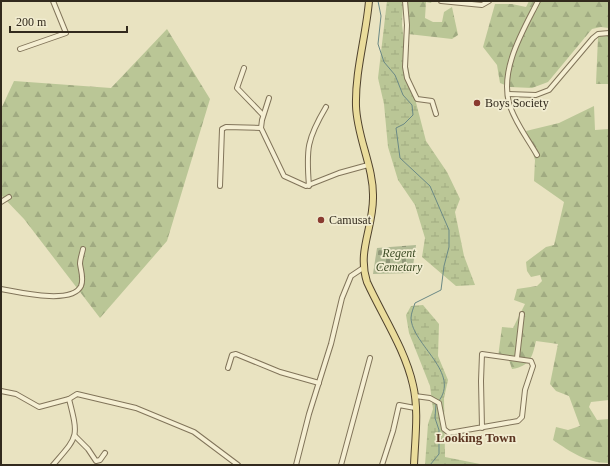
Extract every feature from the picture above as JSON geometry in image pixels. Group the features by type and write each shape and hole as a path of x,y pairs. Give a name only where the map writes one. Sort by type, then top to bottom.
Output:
{"main road":[{"path":"369,1 358,78 356,106 359,132 368,165 374,199 363,257 363,268 369,286 407,366 415,396 414,465"}],"street":[{"path":"20,50 66,33 53,1"},
{"path":"405,1 407,25 406,73 417,99 432,101 436,114"},
{"path":"441,1 482,5 489,1"},
{"path":"537,155 510,107 508,78 512,57 538,1"},
{"path":"508,94 536,95 549,90 593,38 598,34 609,33"},
{"path":"244,68 237,88 263,115"},
{"path":"269,98 263,115 261,128 284,176 303,186 309,186 339,173 368,165"},
{"path":"309,186 307,160 309,142 314,128 326,107"},
{"path":"220,186 222,129 226,127 261,128"},
{"path":"1,202 9,197"},
{"path":"1,289 58,296 71,294 78,290 82,281 80,262 83,249"},
{"path":"296,465 308,414 319,383 346,286 351,276 363,268"},
{"path":"517,358 522,314"},
{"path":"228,368 232,355 236,354 280,372 319,383"},
{"path":"415,396 430,398 439,403 444,429 447,433 482,428 521,419 524,390 533,364 530,361 482,354 482,428"},
{"path":"341,465 370,358"},
{"path":"1,391 16,394 39,407 69,399 74,394 81,394 117,403 155,415 198,434 238,465"},
{"path":"53,465 69,447 75,436 74,418 69,399"},
{"path":"382,465 393,431 399,405 415,408"},
{"path":"75,436 88,449 96,461 100,460 105,453"}],"green space":[{"path":"387,1 403,1 402,25 406,57 413,91 426,141 447,172 460,199 455,212 464,256 475,285 456,286 422,257 425,238 415,205 398,180 388,147 384,104 378,78"},
{"path":"407,1 432,1 431,3 426,2 425,18 433,22 442,22 444,12 452,7 458,35 452,39 408,34"},
{"path":"529,1 609,1 609,28 601,27 592,29 548,82 532,88 510,87 500,83 497,65 483,47 495,4 512,4 526,7"},
{"path":"167,29 210,99 167,241 100,318 24,219 1,195 1,109 14,81 111,88"},
{"path":"601,34 609,34 609,84 596,84 598,37"},
{"path":"594,106 595,130 609,129 609,400 591,402 589,407 597,420 609,419 609,463 601,463 586,459 573,453 553,440 556,427 568,430 580,426 569,396 556,391 550,384 558,344 536,341 529,360 523,366 518,368 512,369 509,360 498,357 502,327 513,328 525,304 514,300 517,289 537,286 542,281 540,275 531,277 527,271 526,262 546,247 554,245 564,202 534,181 535,160 526,131 559,123"},
{"name":"Regent Cemetary","path":"416,245 412,273 373,274 377,248"},
{"path":"423,305 439,324 438,356 448,380 444,398 445,457 485,465 425,465 428,424 433,409 430,386 409,333 406,315 411,306"}],"waterway":[{"path":"378,1 381,16 378,44 384,62 395,75 403,95 412,105 413,115 404,124 396,128 400,158 430,186 449,230 449,247 444,266 441,290 415,303 411,318 413,328 434,359 444,380 444,391 438,402"},
{"path":"430,465 439,454 439,430 435,418 436,404"}],"place":[{"name":"Boys Society","path":"477,103"},
{"name":"Camusat","path":"321,220"}],"district":[{"name":"Looking Town","path":"476,437"}]}
